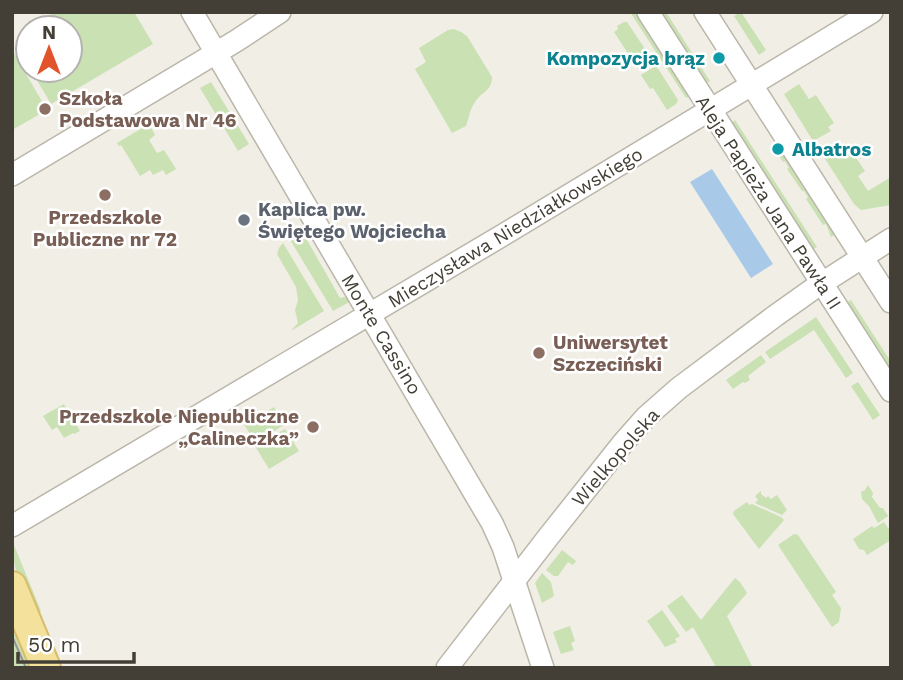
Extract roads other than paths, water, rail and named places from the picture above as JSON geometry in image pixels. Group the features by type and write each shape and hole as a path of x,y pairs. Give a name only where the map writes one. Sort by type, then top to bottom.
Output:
{"main road":[{"path":"15,595 46,668"}],"street":[{"name":"Monte Cassino","path":"192,12 492,523 543,668"},
{"path":"12,174 280,12"},
{"name":"Aleja Papieża Jana Pawła II","path":"648,12 891,391"},
{"path":"705,12 891,302"},
{"name":"Mieczysława Niedziałkowskiego","path":"12,526 872,12"},
{"name":"Wielkopolska","path":"447,668 514,580 646,417 688,381 822,283 891,239"}],"water":[{"path":"712,169 773,264 751,278 690,182"}],"tram line":[{"path":"12,636 26,668"}],"place":[{"name":"Kompozycja brąz","path":"719,58"},
{"name":"Szkoła Podstawowa Nr 46","path":"45,109"},
{"name":"Albatros","path":"778,149"},
{"name":"Przedszkole Publiczne nr 72","path":"105,195"},
{"name":"Kaplica pw. Świętego Wojciecha","path":"244,220"},
{"name":"Uniwersytet Szczeciński","path":"539,353"},
{"name":"Przedszkole Niepubliczne „Calineczka”","path":"313,427"}]}
